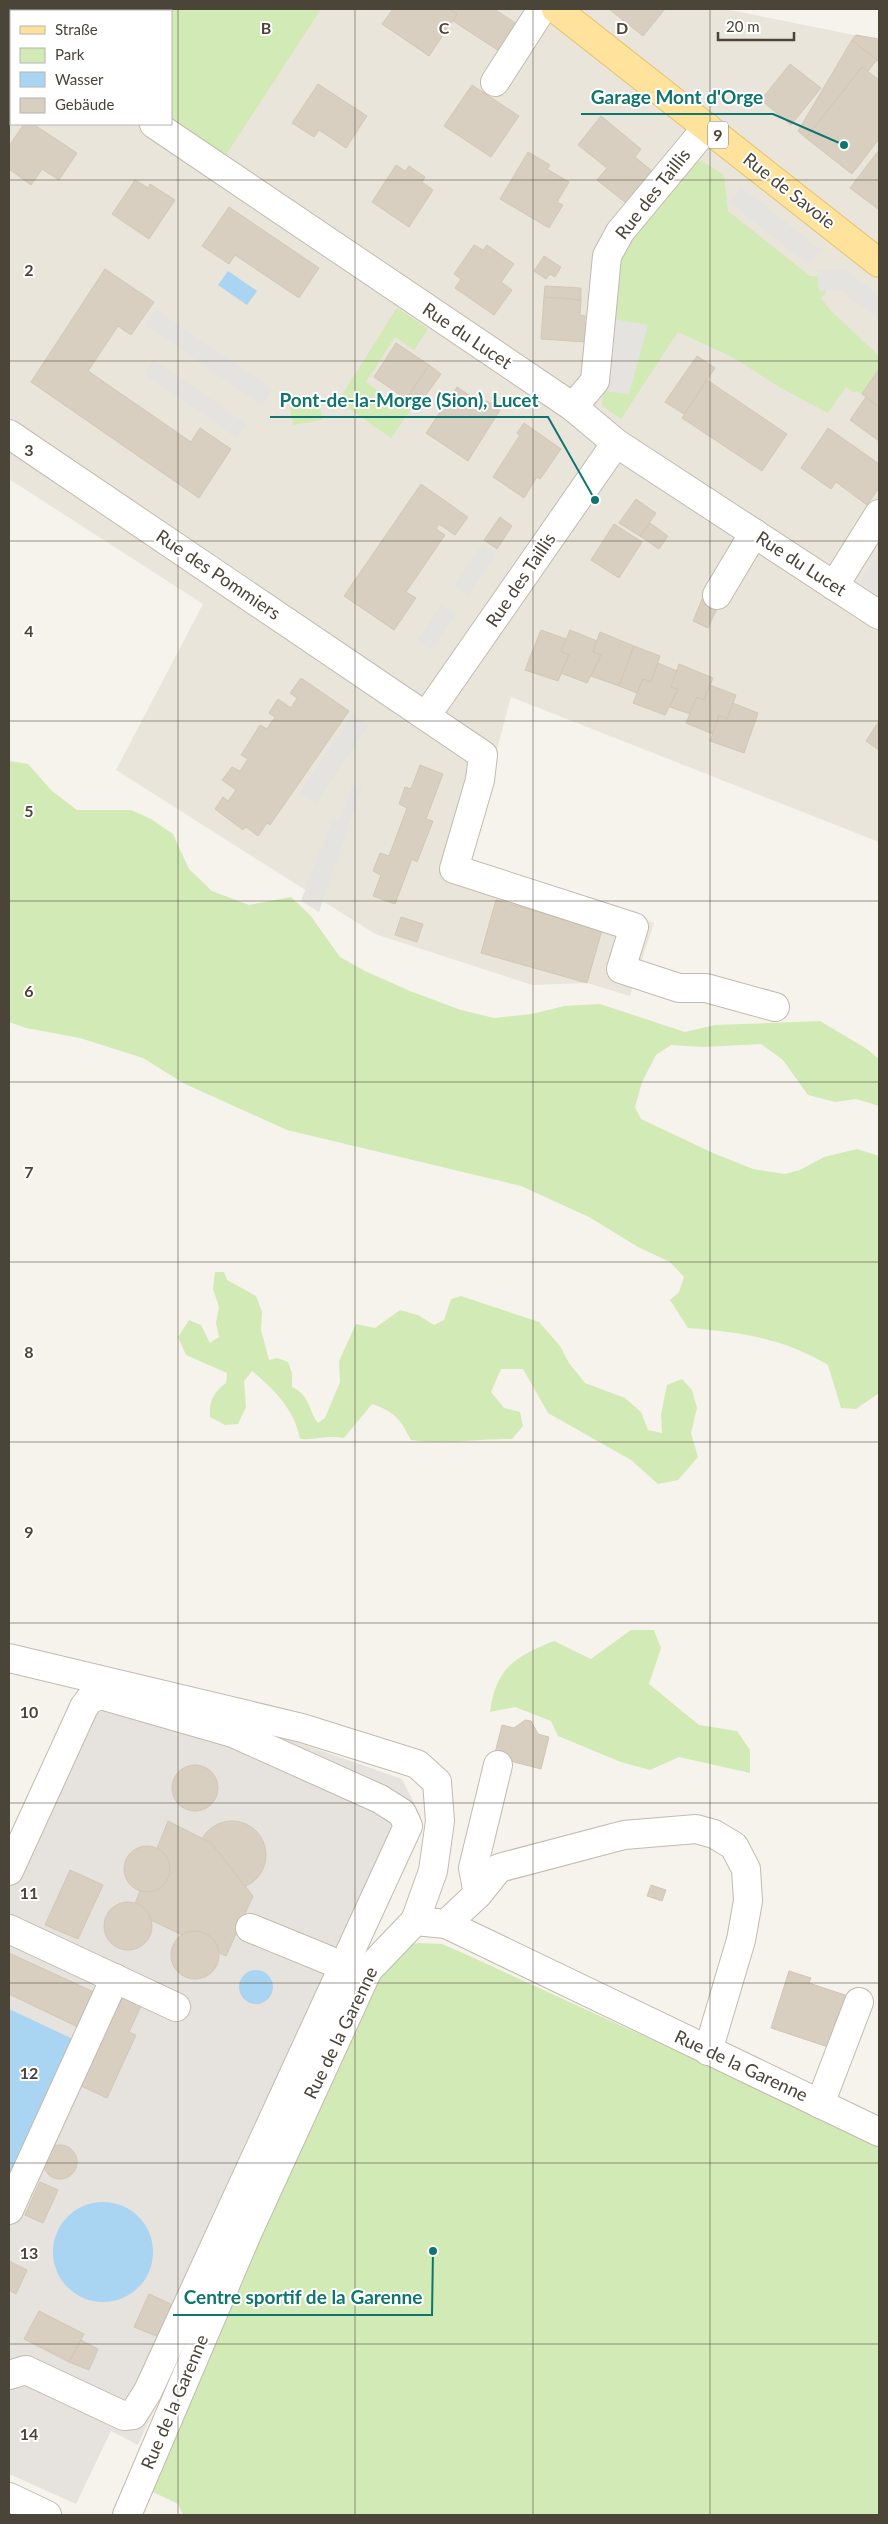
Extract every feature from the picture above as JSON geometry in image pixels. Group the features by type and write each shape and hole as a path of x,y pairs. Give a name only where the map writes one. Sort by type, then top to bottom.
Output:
{"main road":[{"name":"Rue de Savoie","path":"556,9 879,263"}],"street":[{"path":"495,82 542,9"},
{"name":"Rue du Lucet","path":"155,125 573,407 616,443 879,615"},
{"name":"Rue des Taillis","path":"573,407 594,381 607,256 620,232 707,127"},
{"name":"Rue des Pommiers","path":"9,434 483,754 480,780 454,869 634,927 620,969 679,988 706,988 775,1007"},
{"name":"Rue des Taillis","path":"426,716 616,443"},
{"path":"834,586 879,514"},
{"path":"717,595 754,533"},
{"path":"9,1658 302,1728 417,1764 437,1782 440,1821 433,1872 415,1921"},
{"path":"9,1872 84,1707 90,1699 101,1695 233,1734 380,1799 402,1813 408,1826 148,2391 133,2415 124,2416 26,2370 9,2375"},
{"path":"478,1894 473,1868 498,1765"},
{"path":"446,1924 478,1894 499,1868 624,1835 696,1829 714,1834 734,1846 746,1869 748,1901 741,1940 708,2051"},
{"name":"Rue de la Garenne","path":"127,2515 247,2234 368,1970 415,1921 446,1924 879,2132"},
{"path":"250,1928 343,1966"},
{"path":"9,1929 176,2007"},
{"path":"9,2210 115,1978"},
{"path":"820,2104 859,2002"},
{"path":"9,2497 47,2515"}],"shaded area":[{"path":"9,9 725,9 879,40 879,842 511,697 466,865 654,923 630,996 587,983 532,985 375,934 116,770 203,604 9,479"},
{"path":"741,187 821,250 809,265 729,202"},
{"path":"845,269 879,296 879,320 841,290 819,291 817,271"},
{"path":"156,309 272,389 262,405 145,325"},
{"path":"611,319 648,325 629,394 603,391"},
{"path":"154,360 247,424 237,438 144,374"},
{"path":"483,544 497,554 468,596 454,586"},
{"path":"879,553 879,595 860,582"},
{"path":"441,604 456,614 431,650 417,640"},
{"path":"352,714 369,725 316,804 299,793"},
{"path":"353,784 362,787 319,912 301,901 333,817 340,820"},
{"path":"84,1681 254,1727 402,1779 421,1817 138,2445 111,2431 76,2504 9,2474 9,1846"}],"green space":[{"path":"321,9 226,155 172,119 172,10 32,10"},
{"path":"702,161 724,175 728,211 810,276 821,276 826,292 821,298 831,311 879,356 879,369 862,394 856,391 855,393 846,387 828,413 779,387 734,358 678,332 621,419 602,406 603,391 647,325 611,319 620,249 695,162"},
{"path":"397,308 428,329 414,350 395,337 366,382 397,404 403,397 415,404 391,438 338,401"},
{"path":"319,397 322,420 293,425 289,401"},
{"path":"9,761 28,764 52,791 77,810 131,810 151,819 173,834 189,869 212,891 249,905 291,897 310,915 340,957 365,971 410,991 461,1010 494,1018 532,1014 564,1006 600,1004 685,1032 715,1025 820,1021 867,1049 879,1059 879,1106 856,1099 835,1102 808,1095 783,1060 761,1044 703,1047 671,1045 656,1055 642,1082 635,1107 641,1119 713,1153 753,1169 785,1174 800,1170 824,1157 857,1149 879,1156 879,1393 856,1409 841,1408 828,1365 811,1356 778,1342 761,1338 743,1334 688,1328 670,1300 679,1292 684,1277 670,1262 638,1247 589,1217 521,1186 287,1130 183,1083 143,1058 80,1038 26,1028 9,1022"},
{"path":"215,1272 224,1272 227,1280 256,1296 262,1312 261,1330 269,1360 277,1358 288,1362 292,1373 292,1387 306,1398 318,1423 325,1418 340,1382 339,1361 356,1324 375,1328 400,1310 418,1315 434,1325 444,1320 451,1299 461,1296 539,1322 560,1346 569,1363 585,1383 625,1398 641,1412 648,1430 662,1433 661,1414 667,1385 682,1379 692,1390 697,1408 691,1433 698,1457 678,1480 658,1484 631,1460 548,1413 523,1369 501,1369 491,1392 504,1408 520,1412 523,1426 512,1439 436,1442 411,1440 396,1417 372,1404 344,1438 300,1439 288,1409 276,1393 252,1371 244,1381 246,1407 238,1424 225,1425 210,1417 210,1411 213,1398 226,1383 227,1373 186,1355 178,1337 189,1320 201,1325 210,1343 219,1337 216,1323 219,1307 213,1289"},
{"path":"631,1630 654,1630 661,1648 649,1684 699,1725 737,1731 750,1750 750,1773 679,1757 650,1770 621,1762 558,1736 551,1721 515,1707 490,1712 497,1684 503,1674 518,1659 528,1653 554,1641 591,1659"},
{"path":"419,1943 442,1944 463,1953 879,2144 879,2515 183,2515 178,2504 147,2489 374,1970 403,1946"}],"water":[{"path":"228,271 257,291 247,305 218,285"},
{"path":"256,1970 263,1971 268,1975 272,1980 272,1994 268,1999 263,2003 256,2004 249,2003 244,1999 240,1994 239,1987 240,1980 244,1975 249,1971"},
{"path":"9,2009 77,2041 9,2188"},
{"path":"103,2202 113,2203 131,2210 145,2224 152,2242 152,2262 145,2280 131,2294 113,2301 103,2302 93,2301 75,2294 61,2280 54,2262 53,2252 54,2242 61,2224 75,2210 93,2203"}],"building":[{"path":"393,9 449,9 457,14 429,56 382,24"},
{"path":"452,9 494,9 517,24 499,51 453,21 457,14"},
{"path":"609,9 665,9 643,36"},
{"path":"856,35 879,39 879,62 852,40"},
{"path":"852,40 877,60 868,71 862,67 806,138 798,131"},
{"path":"790,64 821,88 791,125 761,100"},
{"path":"862,67 879,80 879,139 852,174 806,138"},
{"path":"318,84 367,116 346,148 319,130 314,137 292,123"},
{"path":"472,85 519,116 491,157 444,126"},
{"path":"601,116 641,149 635,157 652,171 626,203 597,180 607,168 578,145"},
{"path":"23,125 35,125 77,153 59,180 42,169 31,185 9,169 9,146"},
{"path":"879,150 879,208 878,209 850,188"},
{"path":"528,152 550,165 547,169 569,182 557,202 563,205 549,228 500,199"},
{"path":"396,165 405,171 409,166 425,177 422,182 433,190 409,227 372,202"},
{"path":"135,180 148,188 150,184 175,200 149,239 112,214"},
{"path":"229,207 319,268 299,298 235,255 229,264 202,246"},
{"path":"474,245 483,250 487,245 514,264 501,282 512,290 494,315 455,288 461,279 454,274"},
{"path":"544,256 561,267 555,277 550,274 546,279 534,271"},
{"path":"105,269 154,302 131,335 118,326 88,371 191,442 200,428 231,449 199,498 31,382"},
{"path":"545,286 581,288 581,300 544,297"},
{"path":"544,297 581,300 580,315 585,316 584,323 587,323 586,342 541,339"},
{"path":"396,343 429,365 406,399 374,377"},
{"path":"697,356 715,368 684,414 665,402"},
{"path":"429,365 441,374 420,403 409,395"},
{"path":"879,369 879,407 862,394"},
{"path":"707,380 787,434 762,471 682,418"},
{"path":"457,387 484,405 487,401 500,410 468,461 426,433"},
{"path":"866,397 879,407 879,441 850,420"},
{"path":"524,423 561,449 540,479 537,477 524,498 493,477 520,435 517,433"},
{"path":"828,428 879,464 879,488 867,505 836,482 831,489 801,468"},
{"path":"421,484 468,517 455,535 439,524 436,529 445,535 406,592 416,598 394,630 344,596"},
{"path":"636,499 656,513 640,536 619,523"},
{"path":"500,517 512,526 497,549 484,540"},
{"path":"650,523 668,536 659,549 640,536"},
{"path":"614,524 642,542 619,578 591,560"},
{"path":"703,597 719,604 708,628 693,621"},
{"path":"541,630 566,639 561,651 569,655 558,681 525,670"},
{"path":"570,630 597,641 593,652 601,655 587,683 561,673 569,655 561,651"},
{"path":"600,632 634,646 619,686 591,676 601,655 593,652"},
{"path":"634,646 660,656 651,682 643,679 637,693 619,686"},
{"path":"658,663 677,671 671,687 678,689 665,715 633,703 643,679 651,682"},
{"path":"679,664 713,678 704,700 697,697 690,714 670,707 678,689 671,687"},
{"path":"301,678 349,711 270,825 267,823 258,836 246,827 243,830 215,809 223,797 228,801 236,790 222,780 232,767 240,771 248,759 241,755 260,725 267,729 275,717 269,713 278,699 291,708 297,698 290,693"},
{"path":"710,685 736,695 727,719 719,715 713,734 686,723 697,697 704,700"},
{"path":"733,703 758,713 744,753 710,741 719,715 727,719"},
{"path":"879,721 879,750 866,741"},
{"path":"420,765 443,774 426,819 433,821 417,862 412,859 395,904 373,896 381,875 373,871 380,853 389,856 407,808 399,804 405,787 411,789"},
{"path":"496,900 602,930 587,983 481,953"},
{"path":"401,917 423,924 417,942 395,935"},
{"path":"525,1720 531,1721 538,1734 549,1737 541,1769 494,1757 502,1725 514,1728"},
{"path":"195,1765 208,1769 214,1775 218,1788 214,1801 208,1807 195,1811 182,1807 176,1801 172,1788 176,1775 182,1769"},
{"path":"168,1821 211,1843 253,1896 226,1956 132,1911"},
{"path":"225,1821 239,1821 251,1826 261,1836 266,1848 266,1862 261,1874 251,1884 239,1889 225,1889 213,1884 203,1874 198,1862 198,1848 203,1836 213,1826"},
{"path":"147,1846 160,1850 166,1856 170,1869 166,1882 160,1888 147,1892 134,1888 128,1882 124,1869 128,1856 134,1850"},
{"path":"70,1870 103,1885 78,1939 45,1925"},
{"path":"651,1885 666,1890 662,1901 647,1896"},
{"path":"123,1902 133,1902 145,1909 152,1921 152,1931 145,1943 133,1950 123,1950 115,1946 108,1939 104,1931 104,1921 108,1913 115,1906"},
{"path":"190,1931 200,1931 212,1938 219,1950 219,1960 212,1972 200,1979 190,1979 182,1975 175,1968 171,1960 171,1950 175,1942 182,1935"},
{"path":"9,1953 98,1994 82,2029 9,1994"},
{"path":"789,1971 811,1978 809,1983 848,1996 831,2048 771,2028"},
{"path":"123,1997 141,2006 129,2032 136,2035 107,2098 79,2085 115,2006 118,2008"},
{"path":"60,2145 67,2146 72,2150 76,2155 76,2169 72,2174 67,2178 60,2179 53,2178 48,2174 44,2169 43,2162 44,2155 48,2150 53,2146"},
{"path":"40,2182 58,2190 43,2223 25,2215"},
{"path":"9,2261 27,2270 16,2294 9,2290"},
{"path":"149,2294 175,2306 161,2338 134,2327"},
{"path":"39,2311 84,2334 69,2362 24,2339"},
{"path":"81,2340 98,2349 89,2370 69,2362"}],"place":[{"name":"Garage Mont d'Orge","path":"844,145"},
{"name":"Pont-de-la-Morge (Sion), Lucet","path":"595,500"},
{"name":"Centre sportif de la Garenne","path":"433,2251"}]}
